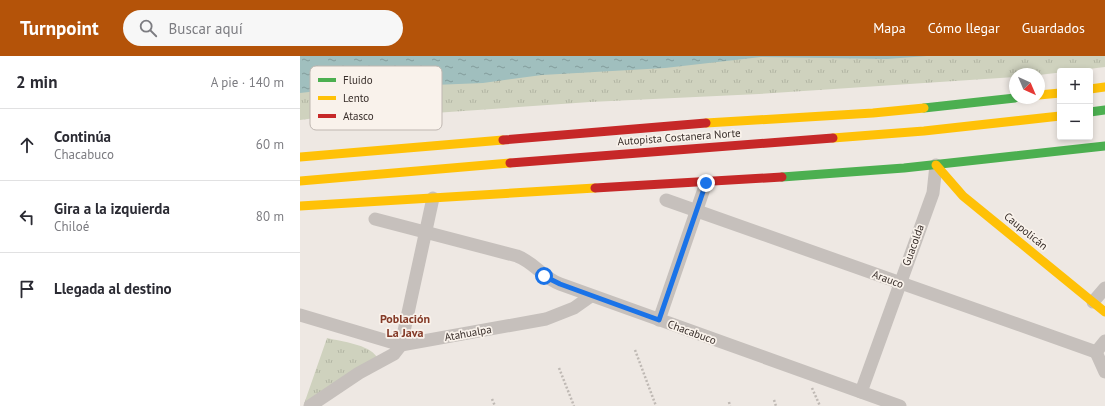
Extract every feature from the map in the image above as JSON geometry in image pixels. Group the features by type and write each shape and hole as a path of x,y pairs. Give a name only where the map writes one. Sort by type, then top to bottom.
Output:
{"main road":[{"path":"1093,89 1105,87"},
{"path":"1045,95 1057,93"},
{"name":"Autopista Costanera Norte","path":"300,157 672,126 873,113 1009,99"},
{"path":"1093,112 1105,110"},
{"name":"Autopista Costanera Norte","path":"300,181 664,150 901,133 1057,116"},
{"path":"300,206 706,183 1015,158 1105,146"},
{"name":"Caupolicán","path":"936,165 963,196 1105,312"}],"street":[{"name":"Guacolda","path":"861,392 899,283 933,193 936,165"},
{"path":"659,320 706,183"},
{"path":"310,406 360,373 394,354 401,345 433,198"},
{"name":"Arauco","path":"666,200 1096,352"},
{"name":"Chacabuco","path":"375,219 522,258 549,279 592,296 900,406"},
{"path":"1093,302 1105,288"},
{"name":"Atahualpa","path":"401,345 546,319 574,308 592,296"},
{"path":"300,315 401,345"},
{"path":"1105,341 1096,352 1105,372"}],"path":[{"path":"635,350 656,406"},
{"path":"559,368 574,406"},
{"path":"492,399 495,406"},
{"path":"774,400 776,406"},
{"path":"728,402 730,406"}],"green space":[{"path":"300,56 1105,56 1105,67 1093,68 1057,68 1057,73 1045,74 1045,68 1009,68 1009,77 759,94 590,102 442,112 442,66 310,66 310,119 300,120"},
{"path":"327,338 361,346 368,349 377,357 304,404"}],"water":[{"path":"300,56 927,56 887,59 761,57 665,68 542,75 483,83 442,85 442,66 310,66 310,92 300,93"}],"traffic: fast":[{"path":"924,108 1009,99"},
{"path":"1093,112 1105,110"},
{"path":"782,177 904,168 1105,146"}],"traffic: slow":[{"path":"1093,89 1105,87"},
{"path":"1045,94 1057,93"},
{"path":"706,123 873,113 924,108"},
{"path":"833,138 924,131 1057,116"},
{"path":"300,157 503,140"},
{"path":"300,181 510,163"},
{"path":"936,165 963,196 1105,312"},
{"path":"300,206 595,188"}],"traffic: jam":[{"path":"503,140 706,123"},
{"path":"510,163 833,138"},
{"path":"595,188 782,177"}],"district":[{"name":"Población La Java","path":"405,326"}],"route":[{"path":"544,276 554,282 659,320 706,183"}]}
